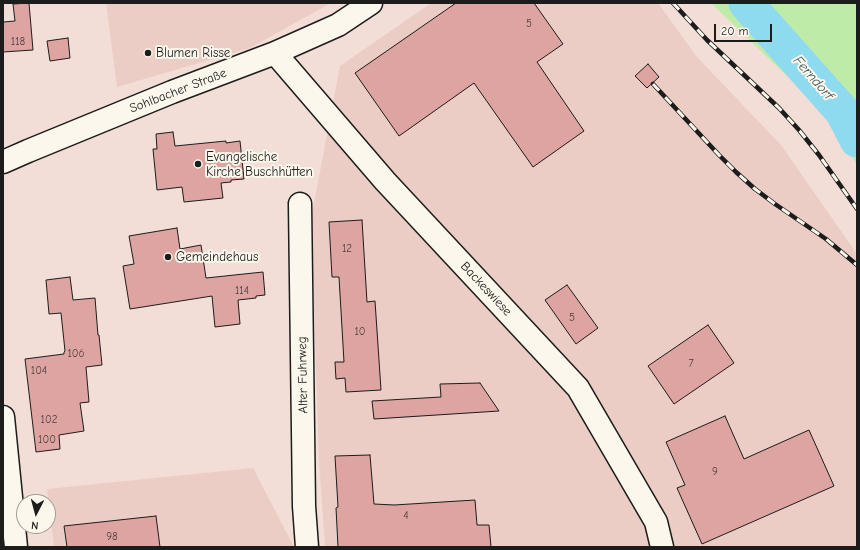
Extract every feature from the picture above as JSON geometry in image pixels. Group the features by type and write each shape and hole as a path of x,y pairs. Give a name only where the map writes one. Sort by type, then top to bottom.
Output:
{"street":[{"name":"Sohlbacher Straße","path":"3,162 172,92 275,53 338,25 371,3"},
{"name":"Backeswiese","path":"275,53 386,181 578,388 656,522 662,547"},
{"name":"Alter Fuhrweg","path":"300,204 304,506 307,547"},
{"path":"3,417 16,547"}],"shaded area":[{"name":"Blumen Risse","path":"106,3 331,3 250,48 117,87"},
{"path":"431,3 658,3 697,57 781,145 857,254 857,547 325,547 319,460 311,219 340,66"},
{"path":"253,468 294,547 54,547 52,534 56,534 56,494 48,494 47,489"}],"green space":[{"path":"711,3 857,3 857,166 836,123"}],"building":[{"path":"29,3 33,50 3,52 3,22 15,21 13,4"},
{"path":"456,3 534,3 563,44 537,62 584,131 533,167 474,83 399,136 355,73"},
{"path":"68,38 70,58 50,61 47,41"},
{"path":"648,64 659,77 647,88 635,76"},
{"name":"Evangelische Kirche Buschhütten","path":"173,132 175,146 240,141 244,179 231,180 231,182 221,183 223,198 184,202 182,187 157,190 153,149 157,149 156,134"},
{"path":"362,220 367,302 375,301 381,390 346,392 345,378 336,379 335,362 344,362 339,277 332,277 329,222"},
{"name":"Gemeindehaus","path":"177,228 180,249 201,245 206,278 263,272 265,295 256,296 256,298 238,300 240,324 215,327 212,296 130,309 123,266 134,264 129,236"},
{"path":"70,277 73,300 95,298 102,365 86,367 89,402 80,403 84,431 59,435 60,449 36,452 25,359 64,354 65,351 61,313 49,314 46,280"},
{"path":"567,285 598,328 576,344 545,300"},
{"path":"708,325 734,363 674,404 648,366"},
{"path":"480,383 499,411 374,419 372,401 441,397 440,384"},
{"path":"725,416 744,459 809,430 834,486 702,544 677,488 685,485 666,442"},
{"path":"370,455 374,504 394,505 475,500 477,525 489,525 491,547 338,547 336,508 338,507 335,456"},
{"path":"156,516 160,547 67,547 64,526"}],"waterway":[{"name":"Ferndorf","path":"746,3 842,111 857,140"}],"railway":[{"path":"673,3 707,40 779,108 799,130 819,155 857,209"},
{"path":"653,84 719,155 755,189 826,239 857,265"}],"place":[{"name":"Blumen Risse","path":"148,53"},
{"name":"Evangelische Kirche Buschhütten","path":"198,164"},
{"name":"Gemeindehaus","path":"168,257"}]}
